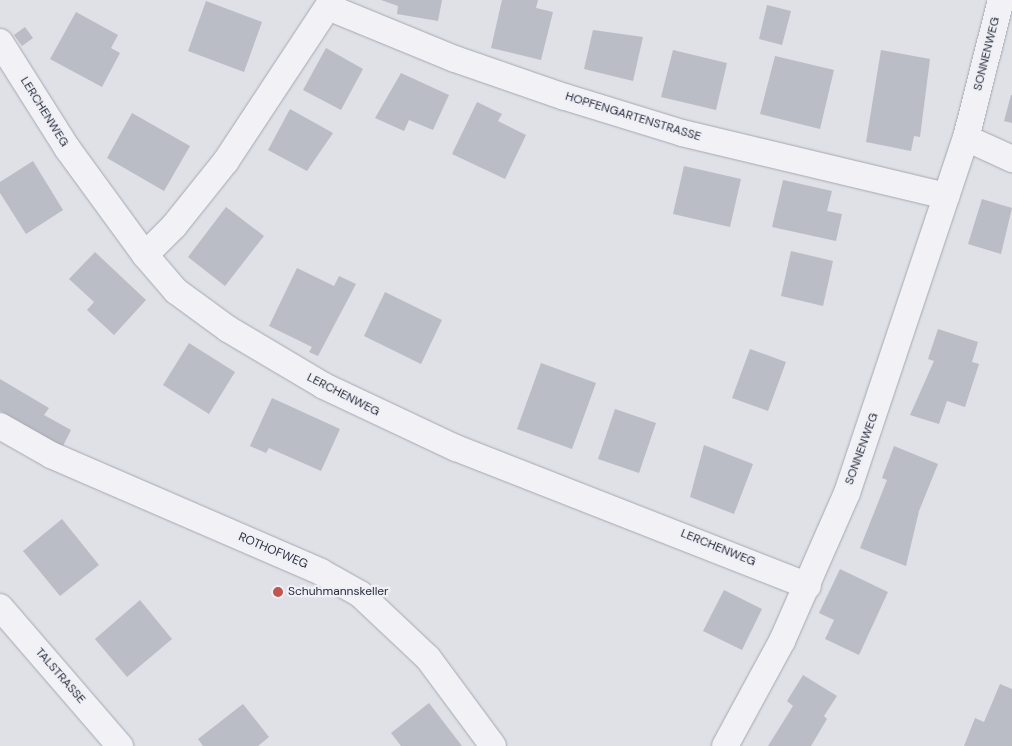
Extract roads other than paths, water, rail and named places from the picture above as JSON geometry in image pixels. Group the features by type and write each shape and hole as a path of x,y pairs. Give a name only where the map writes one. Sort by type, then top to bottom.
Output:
{"street":[{"name":"SONNENWEG","path":"725,746 808,586 882,395 966,138 1001,0"},
{"name":"HOPFENGARTENSTRASSE","path":"144,255 174,226 226,161 330,3 455,59 565,97 682,133 947,196"},
{"name":"LERCHENWEG","path":"0,42 67,148 144,255 176,291 228,330 324,386 456,448 808,586"},
{"path":"966,138 1012,160"},
{"name":"ROTHOFWEG","path":"0,426 51,455 321,572 360,594 428,658 493,746"},
{"name":"TALSTRASSE","path":"0,607 120,746"}],"place":[{"name":"Schuhmannskeller","path":"278,592"}]}
